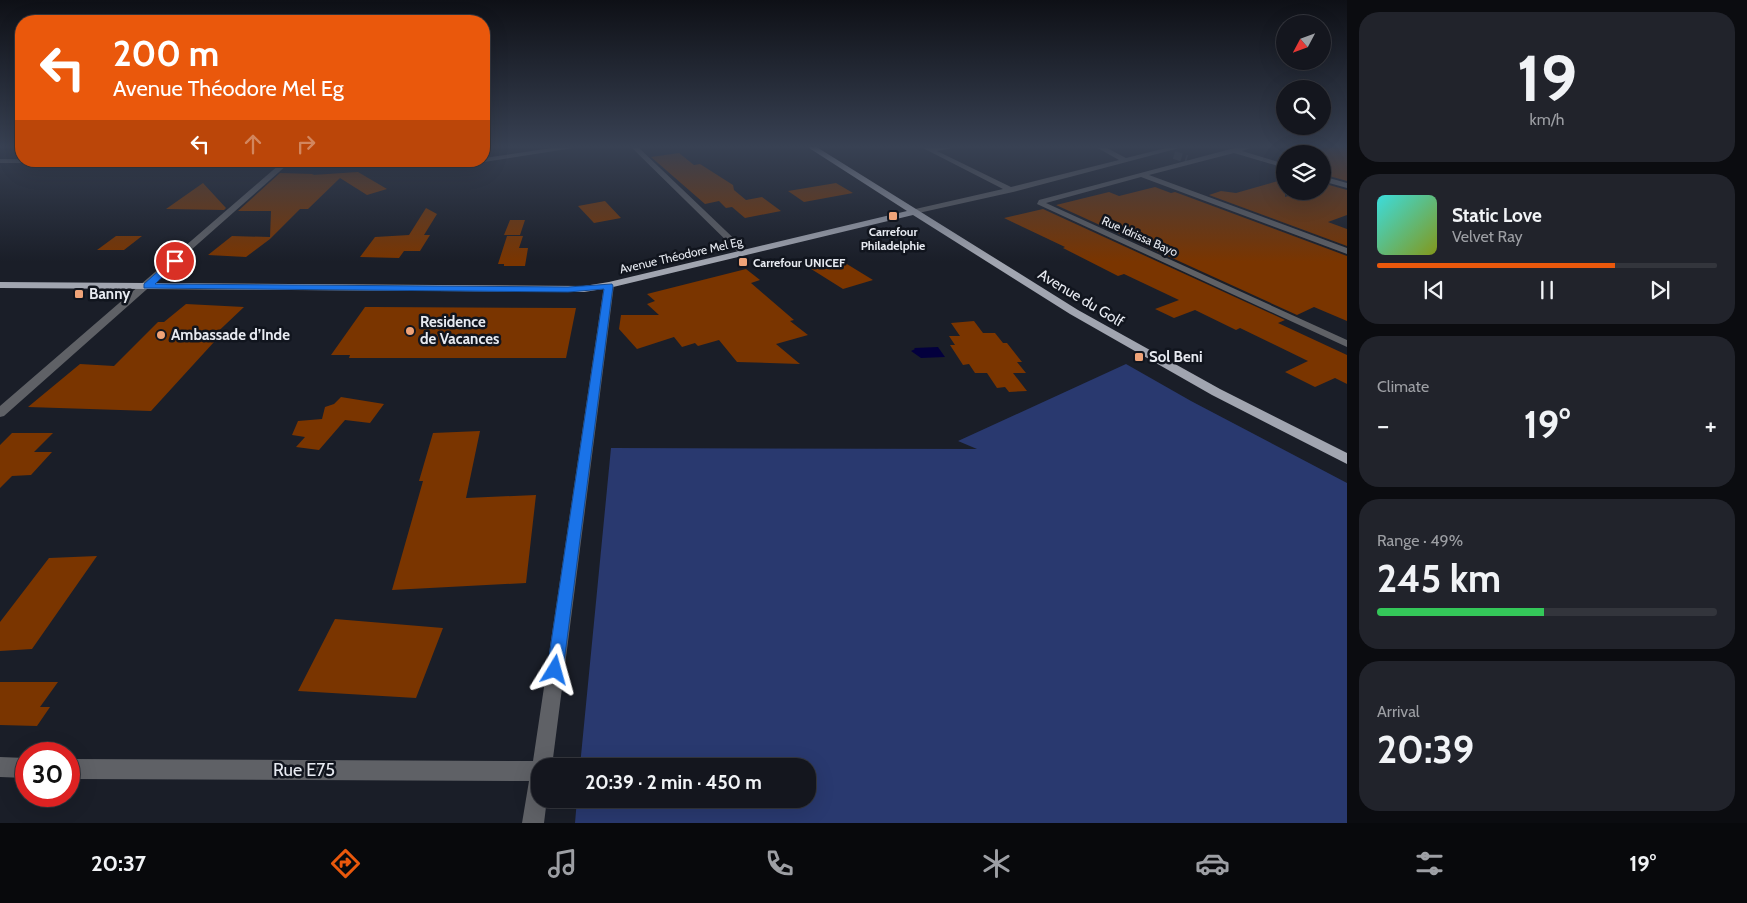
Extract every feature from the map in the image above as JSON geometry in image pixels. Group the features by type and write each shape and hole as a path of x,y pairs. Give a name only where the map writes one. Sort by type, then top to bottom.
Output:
{"main road":[{"name":"Avenue du Golf","path":"870,184 1020,279 1124,341 1347,459"},
{"name":"Avenue Théodore Mel Eg","path":"0,285 568,290 609,286 914,212"}],"street":[{"path":"0,412 262,184"},
{"path":"673,184 744,253"},
{"path":"999,184 1010,190"},
{"path":"914,212 1032,184"},
{"name":"Rue Idrissa Bayo","path":"1111,184 1042,202 1041,204 1347,344"},
{"path":"1167,184 1347,251"},
{"path":"543,758 609,286"},
{"path":"0,767 15,768"},
{"name":"Rue E75","path":"80,769 531,771"},
{"path":"533,823 535,808"}],"shaded area":[{"path":"938,347 945,357 921,358 911,351 914,348"},
{"path":"1126,364 1191,401 1347,483 1347,823 575,823 576,808 816,808 816,758 581,758 611,448 977,449 958,441"}],"building":[{"path":"201,184 204,184 226,208 224,210 166,209"},
{"path":"267,184 333,184 308,209 300,209 270,239 246,257 208,255 232,236 270,237 271,211 238,211"},
{"path":"350,184 379,184 387,189 367,195"},
{"path":"682,184 732,184 734,190 746,200 762,197 781,211 745,218 732,207 726,208 719,201 705,204"},
{"path":"838,184 853,193 804,202 788,191"},
{"path":"1266,184 1276,184 1276,200 1331,200 1331,186 1347,190 1347,215 1328,222 1347,229 1347,246 1209,195 1221,191 1236,193"},
{"path":"1155,187 1171,193 1175,192 1347,256 1347,321 1314,307 1297,315 1056,205 1109,192 1119,196"},
{"path":"605,201 621,218 594,223 578,206"},
{"path":"426,208 437,214 424,235 430,235 420,251 404,251 399,258 360,257 375,237 409,235"},
{"path":"1043,209 1285,320 1278,323 1347,355 1347,384 1335,378 1315,387 1285,372 1308,361 1240,328 1236,330 1195,310 1174,318 1155,309 1179,300 1124,274 1118,276 1063,248 1065,247 1004,218"},
{"path":"510,220 525,220 520,235 504,235"},
{"path":"116,236 142,236 124,250 97,250"},
{"path":"507,236 523,236 519,248 528,248 525,266 504,266 504,264 498,264"},
{"path":"837,258 873,280 843,289 808,267"},
{"path":"746,269 760,280 751,283 794,320 790,321 808,335 776,344 800,364 737,362 719,340 698,346 695,343 682,347 674,337 637,349 619,329 621,315 659,315 647,304 655,301 647,294"},
{"path":"186,304 244,307 207,342 214,342 151,411 28,407 80,364 114,366 158,322 164,322"},
{"path":"365,307 576,308 566,358 349,358 350,355 331,355"},
{"path":"974,321 983,333 995,333 1003,343 1007,343 1022,362 1017,362 1026,373 1013,373 1027,391 1009,392 1005,387 997,388 987,373 975,373 969,364 963,365 950,345 955,345 949,336 960,336 951,323"},
{"path":"341,397 384,404 370,423 345,420 319,450 296,447 305,437 292,435 298,421 322,419 325,407 334,404"},
{"path":"480,431 466,498 536,495 526,583 392,590 423,481 419,481 433,433"},
{"path":"12,433 53,433 34,452 52,452 31,475 12,476 0,488 0,445"},
{"path":"97,556 32,649 0,651 0,622 49,558"},
{"path":"335,619 443,628 416,698 298,691"},
{"path":"0,682 58,682 40,707 50,707 37,726 0,725"}],"place":[{"name":"Carrefour Philadelphie","path":"893,216"},
{"name":"Carrefour UNICEF","path":"743,262"},
{"name":"Banny","path":"79,294"},
{"name":"Residence de Vacances","path":"410,331"},
{"name":"Ambassade d’Inde","path":"161,335"},
{"name":"Sol Beni","path":"1139,357"}],"route":[{"path":"175,261 147,286 568,290 609,286 555,670"}]}
